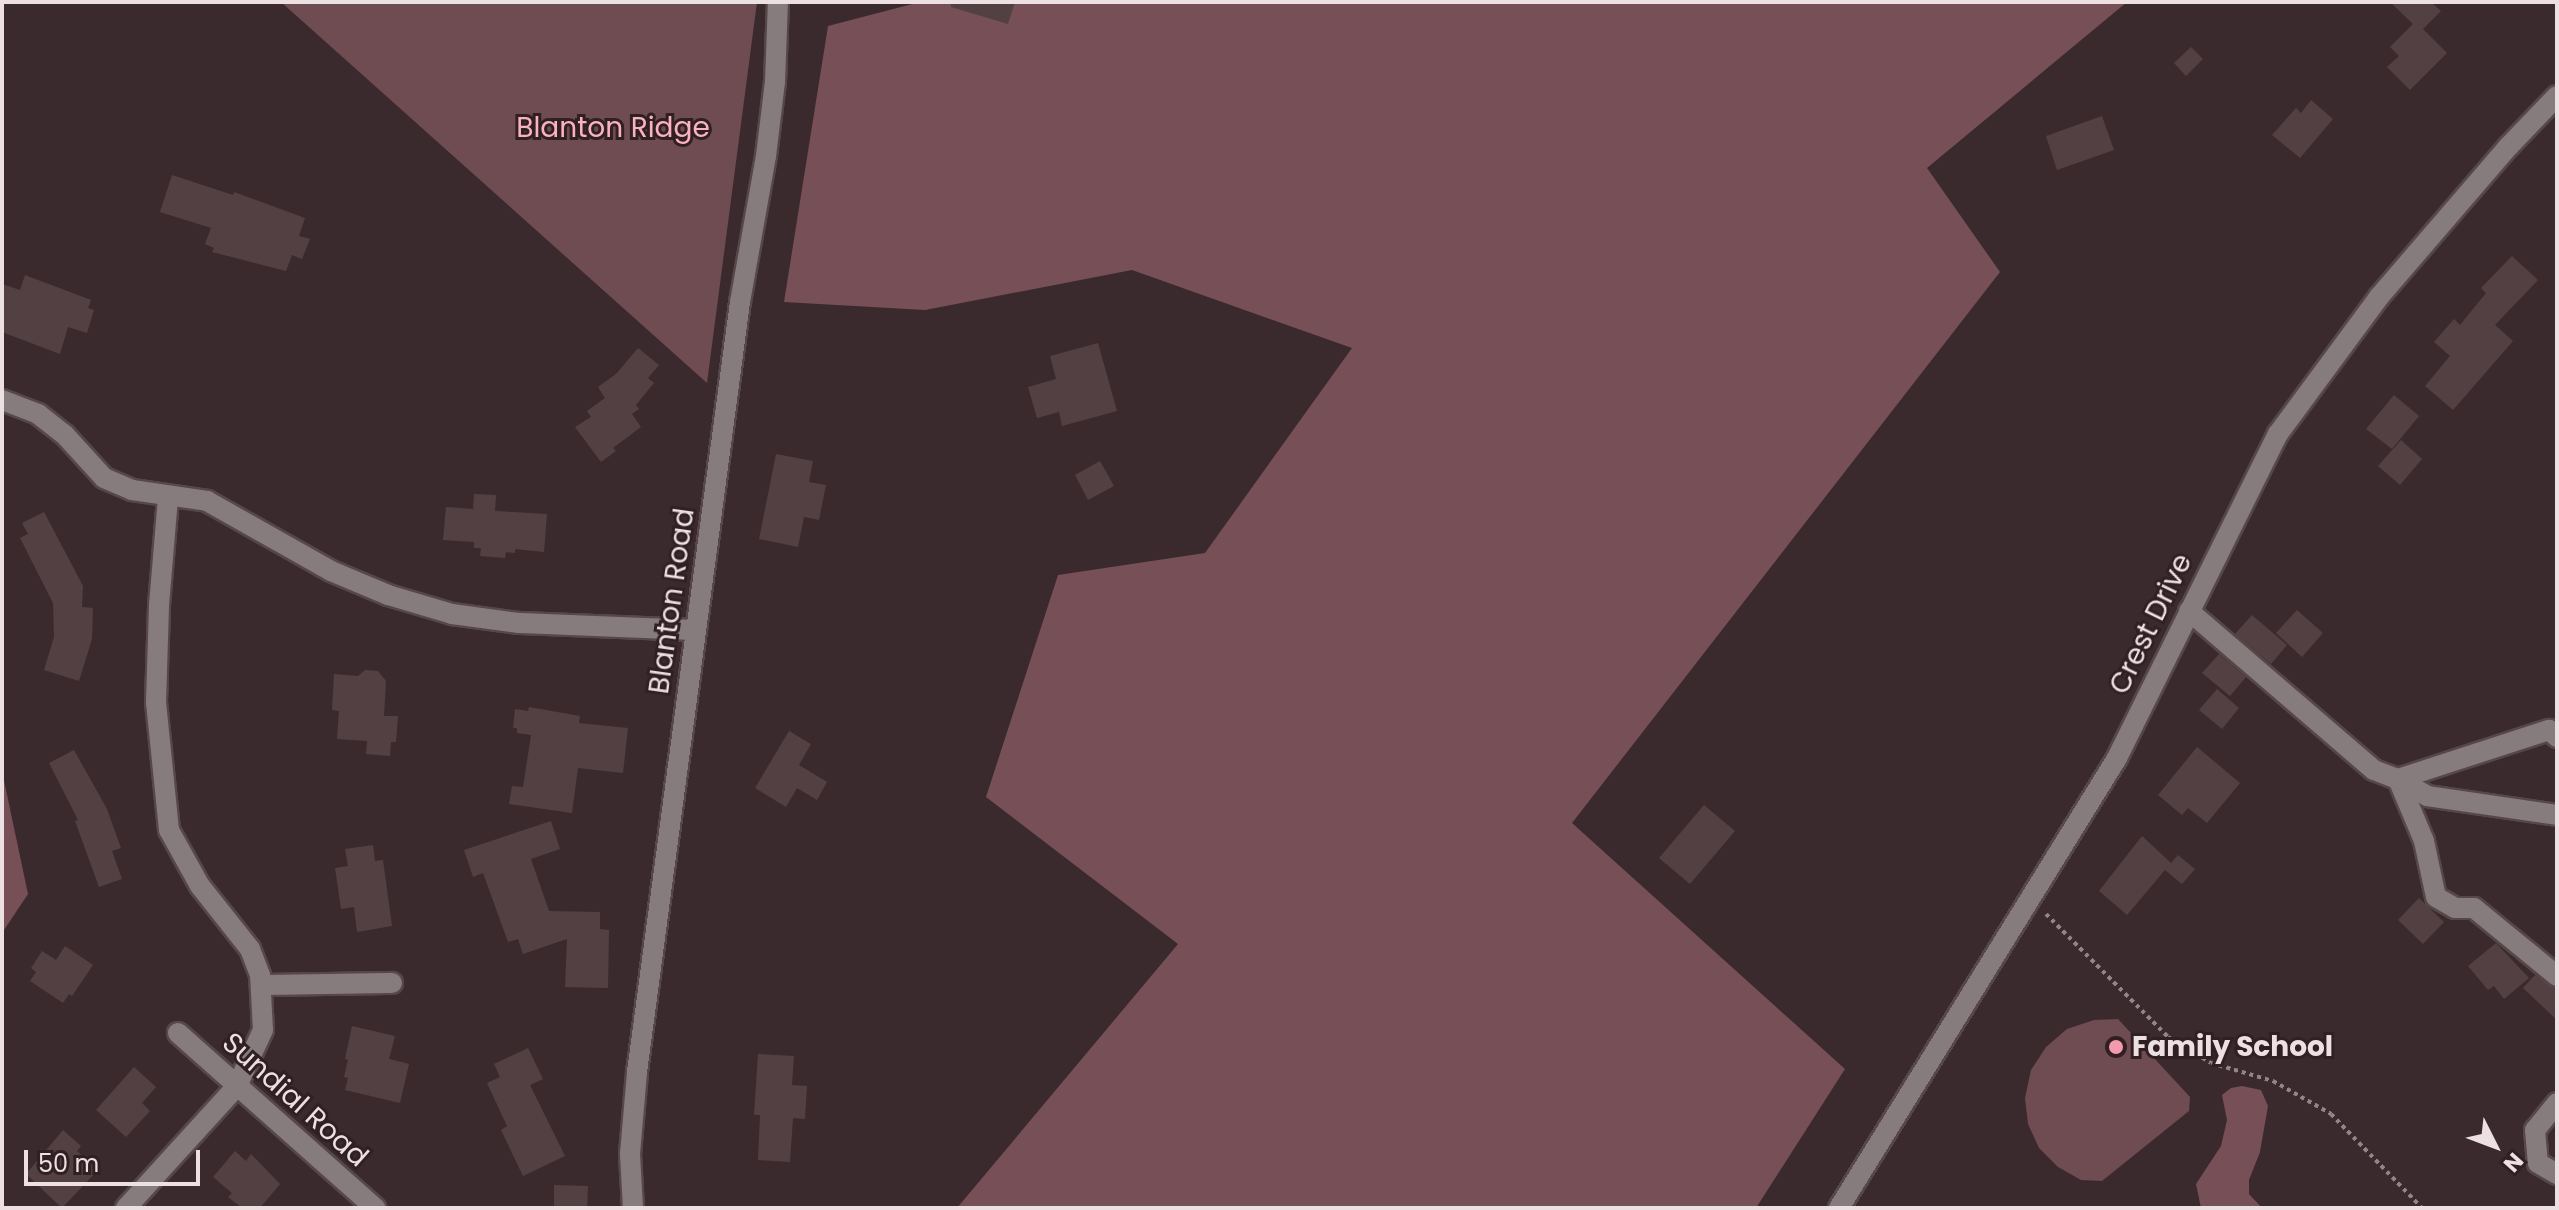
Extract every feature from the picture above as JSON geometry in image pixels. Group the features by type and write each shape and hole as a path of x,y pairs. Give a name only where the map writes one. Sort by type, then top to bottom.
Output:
{"street":[{"name":"Blanton Road","path":"633,1208 630,1154 637,1072 740,302 766,156 775,82 778,2"},
{"name":"Crest Drive","path":"1839,1208 2117,758 2278,434 2400,272 2509,146 2557,96"},
{"path":"2,400 38,414 64,434 104,478 132,490 207,501 331,571 388,595 452,614 519,623 696,630"},
{"path":"126,1208 237,1086 263,1030 261,985 250,949 200,886 169,830 156,702 159,605 168,497"},
{"path":"2189,611 2374,770 2398,779 2427,796 2557,815"},
{"path":"2398,779 2549,730 2557,737"},
{"path":"2398,779 2424,841 2436,897 2455,908 2474,908 2557,976"},
{"path":"261,985 392,983"},
{"name":"Sundial Road","path":"178,1033 375,1208"},
{"path":"2557,1103 2535,1130 2538,1163 2557,1174"}],"path":[{"path":"2029,896 2168,1037 2211,1063 2273,1081 2331,1114 2422,1208"}],"green space":[{"name":"Blanton Ridge","path":"281,2 757,2 707,383"},
{"path":"2118,1019 2190,1097 2189,1111 2102,1181 2081,1180 2058,1167 2039,1148 2028,1124 2025,1098 2031,1070 2046,1047 2067,1029 2094,1020"}],"shaded area":[{"path":"920,2 2127,2 1927,168 2000,272 1572,823 1845,1069 1756,1208 957,1208 1178,944 986,797 1058,575 1205,553 1352,348 1132,270 925,310 784,302 828,26"},
{"path":"2,771 28,894 2,933"},
{"path":"2242,1086 2261,1090 2268,1106 2260,1152 2249,1180 2249,1194 2262,1208 2201,1208 2196,1184 2221,1146 2227,1120 2222,1095 2231,1088"}],"building":[{"path":"951,2 1015,2 1008,24 951,7"},
{"path":"2390,2 2431,2 2441,11 2423,29 2447,53 2410,90 2387,67 2399,56 2390,47 2413,24"},
{"path":"2191,47 2203,59 2186,76 2174,63"},
{"path":"2311,100 2333,119 2300,158 2272,135 2296,108 2301,113"},
{"path":"2102,116 2114,150 2057,170 2046,136"},
{"path":"172,175 233,195 234,192 305,218 299,236 310,239 302,259 292,255 286,271 212,252 214,248 205,244 211,228 160,212"},
{"path":"2512,256 2538,280 2495,325 2513,341 2453,410 2425,386 2450,356 2434,342 2454,319 2460,325 2486,293 2481,288"},
{"path":"25,275 91,300 88,308 94,310 87,333 68,327 60,354 2,332 2,284 20,290"},
{"path":"1098,343 1117,411 1062,426 1059,412 1037,418 1028,387 1056,379 1050,356"},
{"path":"638,348 659,365 648,378 654,383 636,405 639,409 632,414 641,427 613,448 616,451 601,462 575,427 591,417 587,411 605,398 598,387 616,374"},
{"path":"2394,395 2419,416 2392,449 2366,429"},
{"path":"2401,440 2422,459 2400,485 2378,466"},
{"path":"776,454 813,461 809,482 826,485 819,520 804,517 798,547 759,539"},
{"path":"1100,461 1114,486 1088,500 1075,475"},
{"path":"474,494 496,495 495,511 547,514 544,552 515,549 515,553 506,552 505,558 480,556 481,548 474,548 474,542 443,540 446,507 473,509"},
{"path":"44,512 83,586 82,607 93,608 92,639 79,681 44,670 54,637 53,603 20,538 28,534 22,523"},
{"path":"2297,610 2323,633 2302,657 2276,633"},
{"path":"2252,615 2287,645 2271,664 2235,634"},
{"path":"2219,654 2246,677 2230,696 2202,673"},
{"path":"365,670 378,671 386,681 384,716 398,716 396,742 391,742 390,756 366,754 367,741 337,739 339,711 332,710 334,674 358,676"},
{"path":"2217,689 2239,708 2222,729 2199,710"},
{"path":"529,707 580,716 579,723 628,728 623,773 578,768 572,813 509,804 512,786 523,787 531,735 517,733 517,728 513,728 515,709 528,711"},
{"path":"789,731 811,744 799,765 827,782 817,800 797,788 786,807 755,788"},
{"path":"2197,747 2240,783 2207,823 2188,808 2182,815 2158,795"},
{"path":"74,750 107,809 121,848 112,851 122,879 99,887 75,821 78,820 49,763"},
{"path":"1704,805 1735,831 1690,884 1659,858"},
{"path":"551,821 560,849 531,859 549,911 600,912 600,929 609,930 608,988 565,987 567,939 523,954 518,939 508,942 483,873 473,877 464,850"},
{"path":"2142,836 2171,863 2178,855 2195,869 2182,884 2165,870 2127,915 2099,891"},
{"path":"373,845 375,861 383,860 392,926 357,932 354,907 341,909 335,868 348,866 345,849"},
{"path":"2419,898 2444,922 2423,944 2398,920"},
{"path":"2496,943 2529,978 2504,999 2494,986 2488,990 2468,966"},
{"path":"65,946 93,965 72,996 69,994 63,1003 30,981 36,972 31,968 42,951 56,960"},
{"path":"2535,975 2557,989 2557,1020 2523,988"},
{"path":"352,1026 395,1036 389,1059 409,1064 400,1103 345,1090 348,1060 345,1059"},
{"path":"528,1048 543,1079 530,1085 565,1156 523,1176 501,1130 507,1126 487,1083 500,1077 494,1064"},
{"path":"758,1054 794,1056 792,1085 807,1086 805,1119 793,1118 790,1162 758,1160 760,1115 754,1115"},
{"path":"134,1067 156,1087 142,1103 150,1111 126,1137 96,1110"},
{"path":"63,1130 81,1146 77,1151 98,1170 62,1208 26,1174"},
{"path":"235,1151 246,1161 251,1154 280,1184 260,1208 242,1208 228,1197 232,1193 213,1177"},
{"path":"554,1185 588,1186 587,1208 554,1208"}],"place":[{"name":"Family School","path":"2116,1047"}]}
